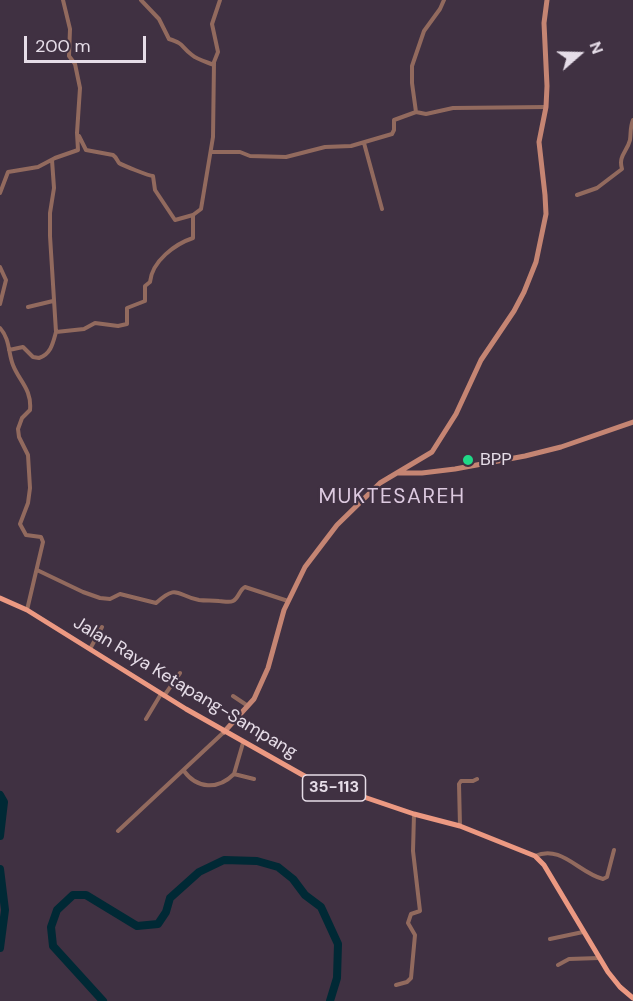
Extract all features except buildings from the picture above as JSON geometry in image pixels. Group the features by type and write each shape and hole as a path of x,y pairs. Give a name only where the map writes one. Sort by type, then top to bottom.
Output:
{"main road":[{"path":"224,732 249,706 264,680 278,627 305,567 337,525 380,483 432,452 456,414 481,360 514,311 533,271 546,214 539,142 546,107 547,56 544,23 547,0"},
{"path":"399,473 464,468 525,456 561,447 633,422"},
{"name":"Jalan Raya Ketapang-Sampang","path":"0,598 27,610 224,732 308,778 414,814 460,826 535,856"},
{"path":"535,856 544,865 599,958 620,987 633,998"}],"street":[{"path":"0,193 7,172 38,167 77,151 79,147 77,133 80,88 75,64 69,56 70,29 63,0"},
{"path":"141,0 159,19 169,39 178,41 189,53 214,65"},
{"path":"77,133 86,150 113,155 120,164 146,176 153,176 155,190 175,219 201,209 213,137 214,65 218,52 212,24 220,0"},
{"path":"416,112 412,66 424,31 444,0"},
{"path":"211,152 240,152 250,156 286,157 325,147 351,146 392,134 394,120 416,112 426,114 453,108 546,107"},
{"path":"578,195 597,188 622,170 621,160 630,141 630,125 633,120"},
{"path":"364,143 382,209"},
{"path":"9,350 22,347 33,357 41,358 52,348 56,332 50,236 50,213 54,188 52,160"},
{"path":"56,332 84,329 95,323 118,326 127,324 127,308 145,300 145,286 150,282 150,275 154,267 178,243 194,238 193,214"},
{"path":"0,267 6,280 0,304"},
{"path":"28,307 53,301"},
{"path":"0,328 6,337 14,368 25,384 30,405 29,411 20,420 18,429 28,455 30,488 28,503 20,524 26,535 40,537 43,540 38,570 27,610"},
{"path":"38,570 82,592 100,598 110,598 119,594 156,603 166,594 174,592 200,600 230,602 236,599 241,588 245,587 288,601"},
{"path":"90,649 102,627"},
{"path":"146,719 180,673"},
{"path":"233,696 249,706"},
{"path":"118,831 224,732"},
{"path":"184,771 192,780 208,786 220,784 234,774 243,743"},
{"path":"234,774 254,779"},
{"path":"460,826 459,784 461,781 473,782 477,779"},
{"path":"396,984 407,982 411,978 415,934 408,923 411,914 420,910 413,851 414,814"},
{"path":"535,856 546,852 557,854 603,879 607,877 614,850"},
{"path":"550,939 583,933"},
{"path":"558,965 570,958 599,958"}],"waterway":[{"path":"0,795 4,802 0,836"},
{"path":"103,1001 53,946 51,927 57,910 73,895 86,895 137,926 158,924 166,912 170,898 199,872 224,860 257,861 278,867 293,879 305,895 321,907 338,944 337,978 330,1001"},
{"path":"0,869 5,910 0,948"}],"place":[{"name":"BPP","path":"468,460"}],"district":[{"name":"MUKTESAREH","path":"392,497"}]}
